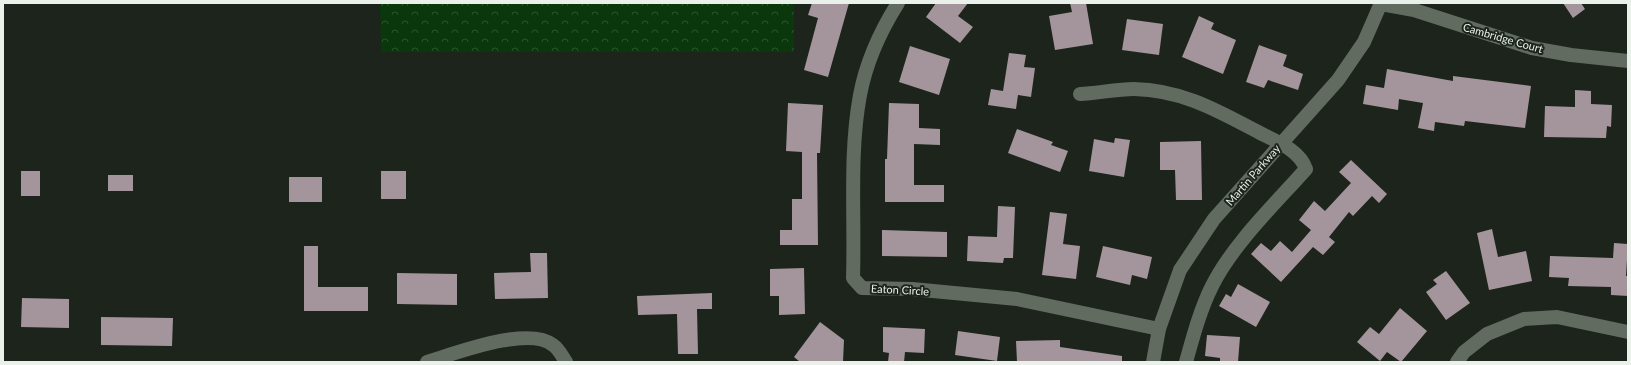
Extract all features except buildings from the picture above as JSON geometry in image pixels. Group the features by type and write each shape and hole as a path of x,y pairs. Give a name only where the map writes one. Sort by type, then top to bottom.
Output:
{"street":[{"name":"Eaton Circle","path":"898,3 887,20 871,58 860,94 855,140 854,278 862,288 912,289 1017,299 1159,329"},
{"name":"Martin Parkway","path":"1153,362 1159,329 1180,270 1214,220 1338,80 1364,42 1381,3"},
{"name":"Cambridge Court","path":"1381,3 1414,10 1532,48 1571,55 1628,61"},
{"path":"1080,94 1135,89 1181,96 1202,102 1281,143 1303,160 1306,169 1240,243 1212,286 1197,325 1186,362"},
{"path":"1457,362 1464,352 1487,334 1524,319 1557,317 1628,332"},
{"path":"426,362 492,342 517,338 536,339 552,344 561,353 566,362"}],"green space":[{"path":"380,3 794,3 794,52 381,52"}]}
